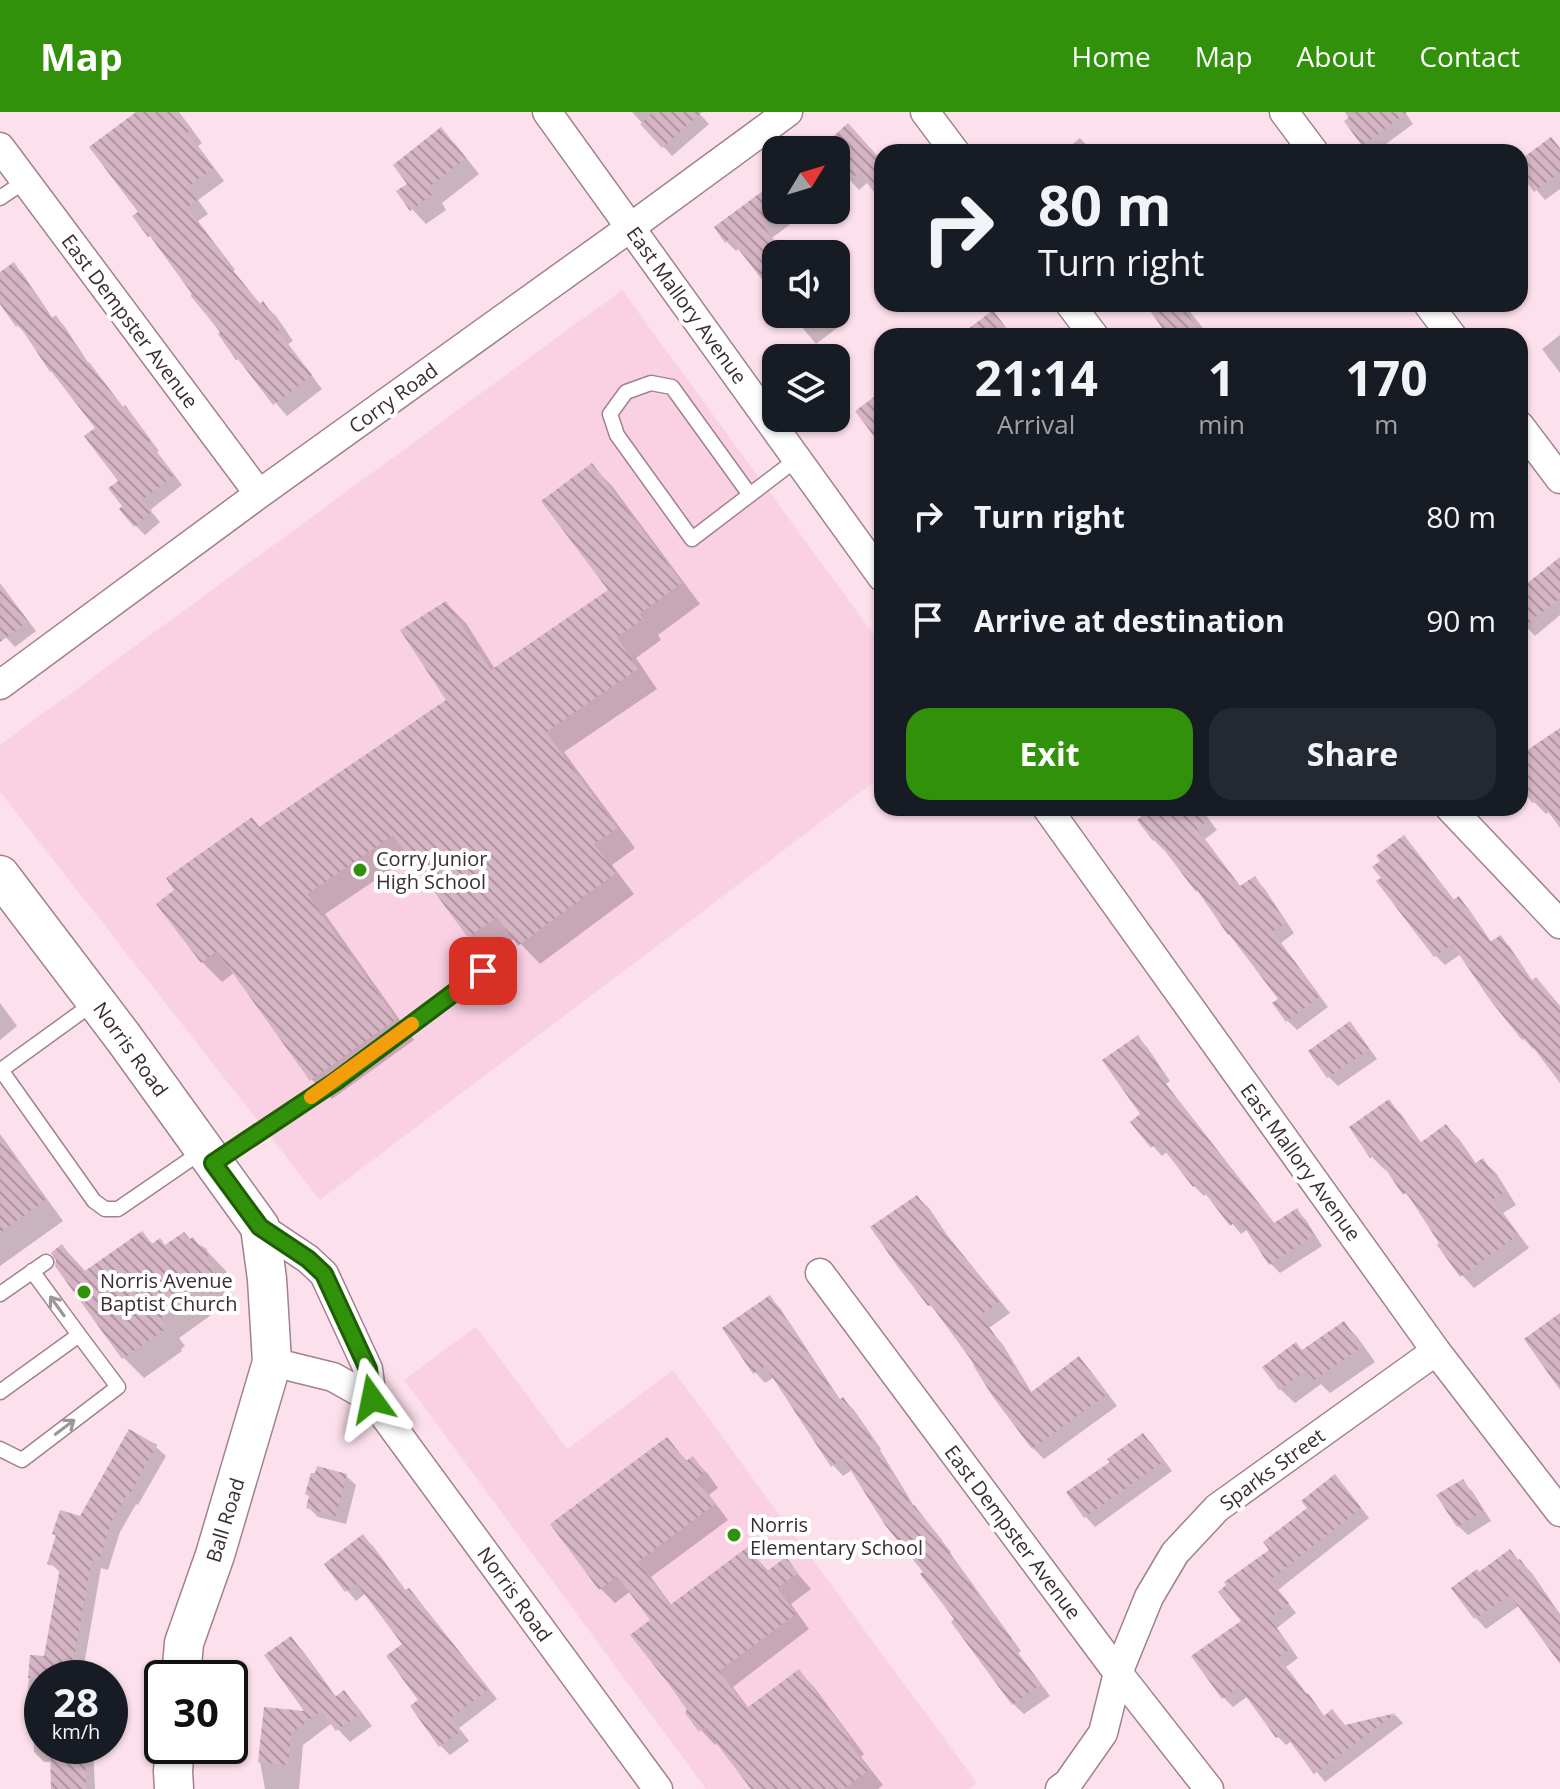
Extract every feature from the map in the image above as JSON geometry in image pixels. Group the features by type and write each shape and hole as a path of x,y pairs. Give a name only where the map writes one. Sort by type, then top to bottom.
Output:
{"main road":[{"name":"Norris Road","path":"0,875 260,1227 272,1362"},
{"name":"Ball Road","path":"183,1660 184,1643 215,1555 272,1362"},
{"path":"174,1764 174,1789"}],"street":[{"name":"East Mallory Avenue","path":"547,112 874,566"},
{"name":"Corry Road","path":"0,685 788,112"},
{"path":"925,112 949,144"},
{"path":"1284,112 1308,144"},
{"name":"East Dempster Avenue","path":"0,147 7,193 259,494"},
{"path":"1528,437 1560,479"},
{"name":"East Mallory Avenue","path":"1053,816 1436,1351 1560,1512"},
{"path":"1458,816 1560,924"},
{"name":"Norris Road","path":"260,1227 308,1259 324,1274 368,1369 372,1399"},
{"name":"East Dempster Avenue","path":"820,1273 1118,1673 1209,1789"},
{"name":"Sparks Street","path":"1060,1789 1068,1783 1103,1733 1118,1673 1149,1597 1175,1553 1217,1508 1436,1351"},
{"name":"Norris Road","path":"272,1362 333,1377 372,1399 658,1789"}],"lane":[{"path":"750,495 672,387 651,383 626,392 610,414 617,435 692,539 750,495 797,459"},
{"path":"96,1001 0,1070 94,1201 105,1209 118,1209 336,1081 483,971"},
{"path":"0,1294 46,1262"},
{"path":"0,1449 22,1460 118,1387 32,1271"},
{"path":"0,1392 79,1335"}],"shaded area":[{"path":"622,290 874,635 874,782 320,1200 0,792 0,745"},
{"path":"476,1327 567,1449 673,1370 977,1783 969,1789 706,1789 404,1380"}],"building":[{"path":"136,112 178,112 192,129 187,133 213,168 187,187 197,200 187,207 260,304 263,301 282,328 278,331 312,375 273,405 236,360 218,334 220,332 132,216 138,212 89,147"},
{"path":"654,112 702,112 662,148 640,124"},
{"path":"1356,112 1407,112 1365,144 1361,144 1344,121"},
{"path":"848,123 874,152 874,192 859,172 850,180 850,136 834,136"},
{"path":"441,127 466,158 428,188 433,194 410,211 396,191 407,184 393,165"},
{"path":"1551,137 1560,148 1560,172 1534,192 1528,184 1528,154"},
{"path":"762,191 762,224 768,224 764,227 774,240 762,240 762,280 730,238 725,243 714,227"},
{"path":"14,262 51,318 56,315 87,363 123,407 125,405 174,475 142,500 152,511 134,527 119,509 122,506 108,488 118,481 84,436 95,428 0,304 0,272"},
{"path":"994,312 1006,328 969,328"},
{"path":"1151,312 1186,312 1197,328 1162,328"},
{"path":"874,397 874,436 855,411"},
{"path":"592,463 682,583 639,614 643,619 617,637 638,669 546,732 617,828 594,844 616,873 518,946 497,917 468,938 393,835 307,894 396,1019 310,1081 217,951 201,963 156,904 174,890 166,878 252,817 259,827 446,700 400,630 446,601 491,670 608,590 541,501"},
{"path":"1560,557 1560,598 1528,624 1528,583"},
{"path":"0,583 28,621 0,642"},
{"path":"1560,728 1560,828 1539,799 1532,803 1528,797 1528,750"},
{"path":"1142,816 1207,816 1209,819 1197,829 1240,886 1255,876 1286,922 1273,932 1320,996 1286,1022 1272,1003 1278,999 1197,890 1137,820"},
{"path":"1404,835 1453,900 1459,896 1490,942 1501,935 1531,981 1536,977 1560,1006 1560,1083 1526,1038 1522,1040 1490,1000 1452,944 1434,957 1376,881 1381,878 1372,867 1380,861 1376,856"},
{"path":"1350,1021 1369,1049 1327,1078 1308,1051"},
{"path":"1138,1035 1162,1071 1158,1074 1274,1223 1297,1208 1314,1235 1269,1265 1239,1219 1230,1226 1198,1184 1193,1187 1158,1142 1151,1148 1130,1122 1140,1114 1102,1060"},
{"path":"1389,1099 1420,1143 1446,1124 1474,1164 1483,1158 1505,1192 1492,1200 1518,1235 1460,1277 1406,1192 1403,1195 1376,1155 1370,1158 1349,1127"},
{"path":"0,1138 45,1200 0,1233"},
{"path":"917,1195 1000,1301 980,1316 1030,1393 1079,1356 1107,1394 1032,1449 931,1305 928,1306 870,1227"},
{"path":"142,1231 152,1244 160,1238 165,1245 184,1232 190,1239 193,1237 207,1249 208,1259 214,1266 210,1268 216,1277 161,1317 166,1325 162,1328 164,1330 122,1359 55,1266 56,1260 51,1253 62,1244 82,1272 72,1280"},
{"path":"770,1295 839,1400 843,1397 872,1438 912,1506 942,1540 1041,1684 1012,1705 951,1622 954,1619 920,1574 923,1572 885,1525 843,1458 831,1467 765,1366 753,1374 722,1328"},
{"path":"1560,1313 1560,1390 1524,1339"},
{"path":"1344,1321 1362,1347 1314,1380 1306,1370 1279,1390 1262,1367 1296,1342 1302,1350"},
{"path":"129,1429 157,1445 111,1522 99,1562 92,1560 74,1657 79,1660 30,1660 30,1655 44,1656 60,1568 47,1564 60,1510 80,1516"},
{"path":"1143,1433 1164,1461 1084,1518 1066,1492 1110,1462 1107,1459"},
{"path":"667,1437 686,1461 693,1456 705,1472 696,1479 715,1504 638,1562 670,1605 749,1546 766,1572 786,1557 798,1573 777,1588 796,1614 719,1671 747,1708 799,1669 851,1739 848,1741 869,1770 844,1789 751,1789 704,1727 699,1732 671,1687 630,1635 650,1620 617,1576 599,1590 550,1524"},
{"path":"317,1466 347,1474 336,1516 306,1508 309,1496 305,1494 311,1473 315,1473"},
{"path":"1335,1474 1361,1508 1270,1580 1289,1603 1269,1618 1291,1648 1278,1658 1324,1716 1332,1709 1345,1725 1396,1713 1314,1774 1283,1732 1276,1738 1239,1687 1222,1699 1191,1656 1241,1621 1218,1592 1226,1585 1224,1582 1269,1550 1263,1542 1307,1508 1301,1501"},
{"path":"1463,1479 1483,1511 1457,1527 1436,1495"},
{"path":"363,1534 405,1590 409,1588 489,1689 451,1718 461,1731 439,1747 410,1706 418,1700 386,1656 402,1644 357,1584 345,1592 324,1564"},
{"path":"1510,1549 1560,1616 1560,1664 1510,1595 1474,1619 1451,1588"},
{"path":"291,1636 335,1697 344,1690 361,1713 336,1731 321,1711 291,1733 288,1765 258,1762 264,1707 304,1711 264,1655"},
{"path":"50,1764 85,1764 86,1789 51,1789"}],"slow traffic":[{"path":"311,1097 412,1024"}],"place":[{"name":"Corry Junior High School","path":"360,870"},
{"name":"Norris Avenue Baptist Church","path":"84,1292"},
{"name":"Norris Elementary School","path":"734,1535"}],"route":[{"path":"372,1399 368,1369 324,1274 308,1259 260,1227 213,1163 336,1081 483,971"}]}
